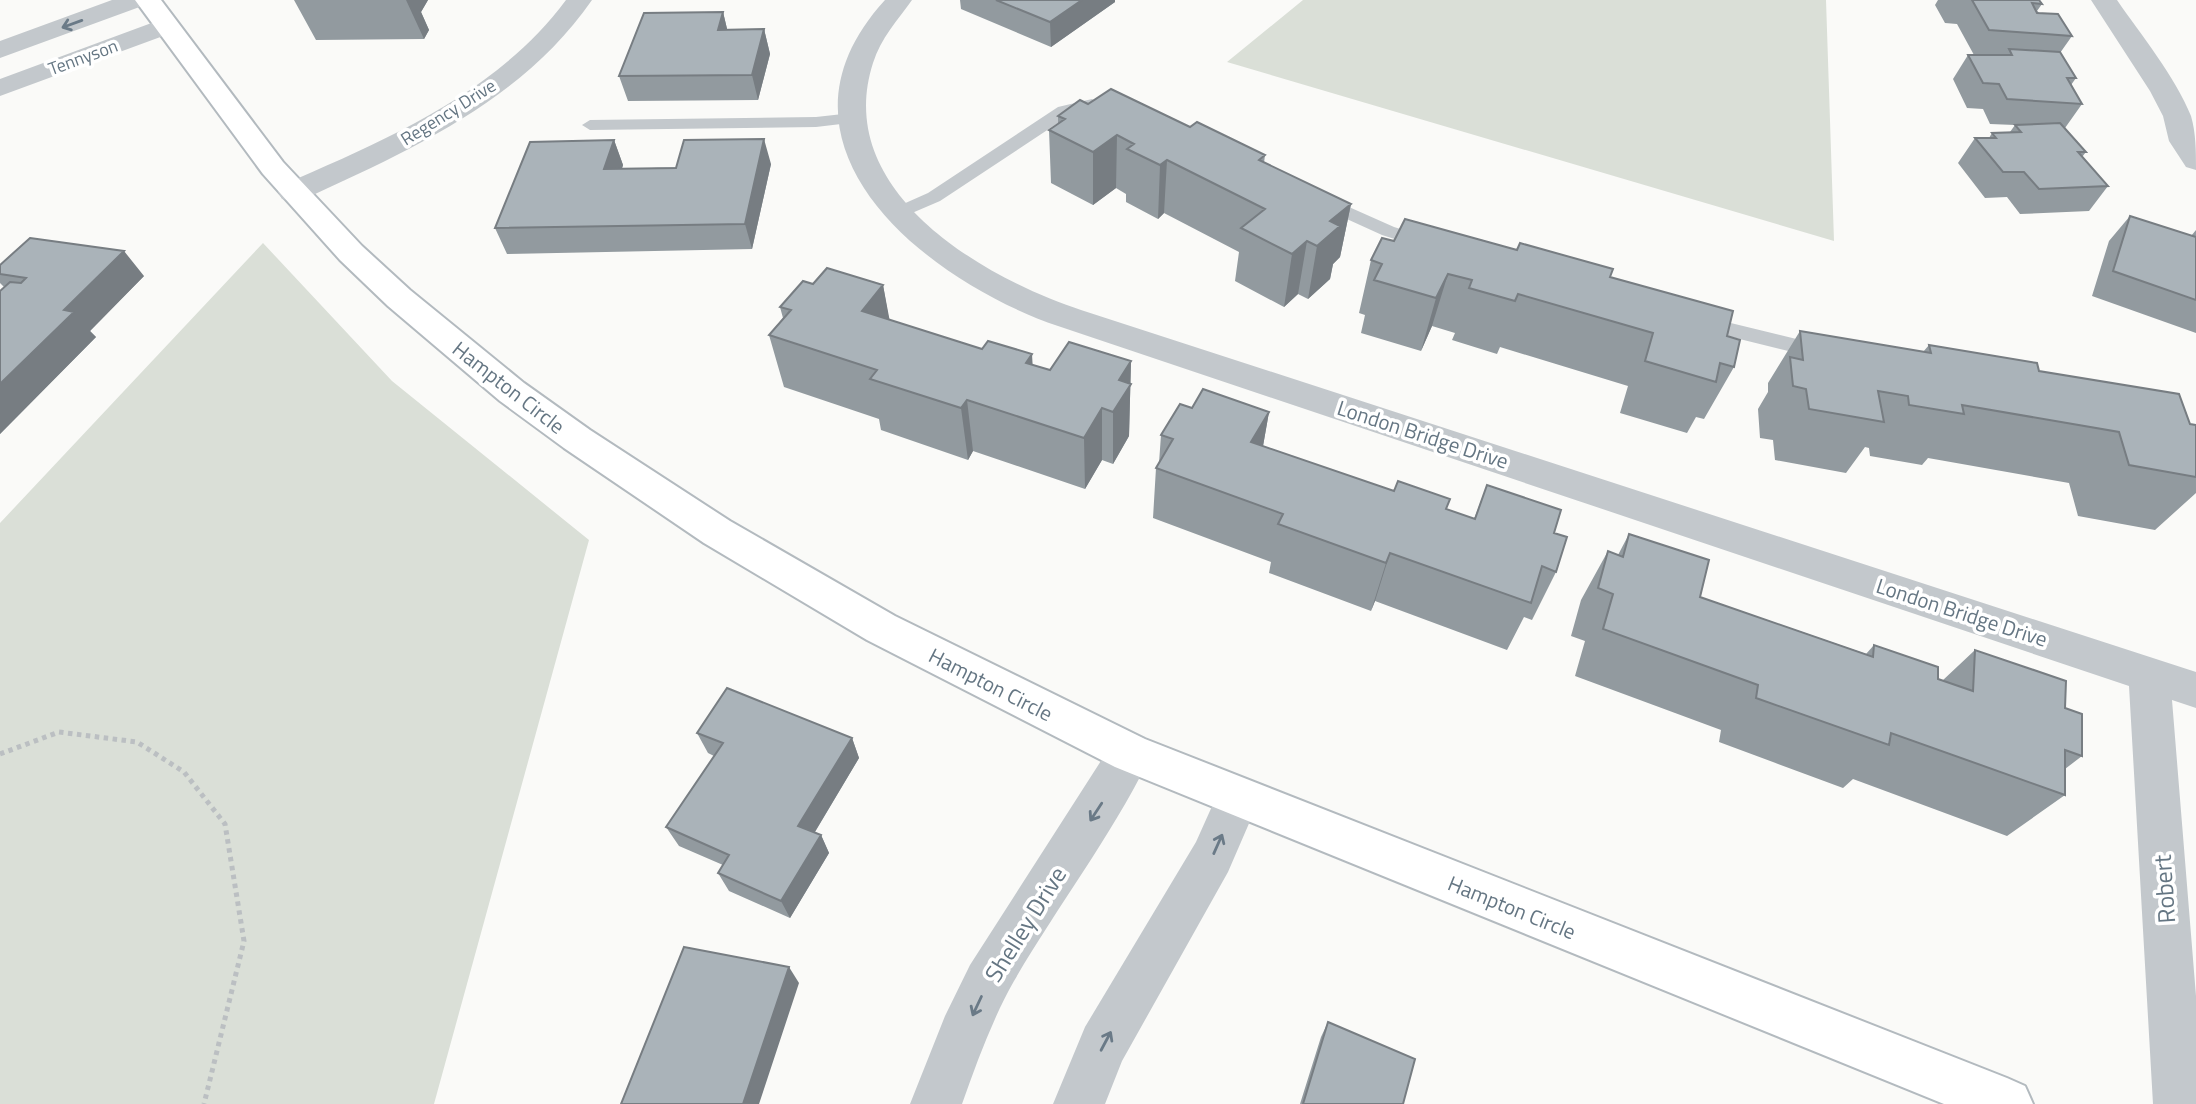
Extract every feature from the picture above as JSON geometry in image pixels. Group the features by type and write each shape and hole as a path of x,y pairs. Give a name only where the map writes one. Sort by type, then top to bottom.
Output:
{"street":[{"name":"Tennyson","path":"0,50 136,0"},
{"name":"Hampton Circle","path":"148,0 165,26 293,192 399,298 512,392 577,439 717,532 881,628 1130,753 2007,1104"},
{"name":"Regency Drive","path":"293,192 414,135 466,104 507,75 550,37 579,0"},
{"name":"London Bridge Drive","path":"899,0 882,18 862,51 853,81 852,118 857,144 867,168 898,213 939,250 988,282 1037,306 2196,690"},
{"path":"2104,0 2164,91 2177,116 2183,141 2196,161"},
{"name":"Tennyson","path":"0,88 165,26"},
{"name":"Robert","path":"2149,674 2179,1104"},
{"name":"Shelley Drive","path":"936,1104 953,1058 995,968 1101,804 1130,753"},
{"path":"1079,1104 1103,1045 1212,857 1238,798"}],"lane":[{"path":"898,213 934,197 1064,111 1090,104 1111,106"},
{"path":"590,125 816,122 852,118"},
{"path":"1304,192 1388,231 1440,247"},
{"path":"1686,319 1832,355"}],"path":[{"path":"0,754 59,732 137,742 184,772 225,824 244,942 204,1104"}],"shaded area":[{"path":"1303,0 1826,0 1834,241 1227,62"},
{"path":"263,243 392,381 589,540 434,1104 0,1104 0,523"}],"building":[{"path":"996,0 1082,0 1050,22"},
{"path":"1972,0 2039,0 2042,4 2032,3 2037,13 2058,14 2072,36 1989,30"},
{"path":"723,12 718,30 764,29 752,75 619,76 644,13"},
{"path":"2009,49 2060,52 2076,78 2067,78 2082,104 2007,99 1999,84 1983,83 1968,55 2012,55"},
{"path":"1111,89 1190,127 1197,122 1265,155 1259,160 1351,204 1330,221 1340,226 1317,246 1307,241 1292,254 1241,228 1265,209 1167,160 1160,165 1127,149 1134,144 1117,135 1093,152 1049,130 1065,119 1058,116 1080,100 1088,104"},
{"path":"2060,123 2086,152 2078,152 2108,186 2039,189 2024,172 2003,172 1975,138 1996,138 1992,133 2021,132 2015,125"},
{"path":"764,139 745,224 495,228 530,142 614,140 604,169 676,168 684,140"},
{"path":"2130,216 2196,237 2196,300 2113,271"},
{"path":"1405,219 1517,250 1520,243 1613,269 1610,277 1733,311 1727,336 1740,340 1734,367 1720,363 1716,382 1645,361 1653,333 1518,294 1515,301 1469,288 1472,280 1448,274 1436,298 1374,280 1382,264 1371,260 1382,238 1394,241"},
{"path":"30,238 124,251 64,310 74,312 0,384 0,291 10,282 21,283 26,278 0,274 0,265"},
{"path":"827,268 883,285 862,311 982,349 988,341 1032,354 1026,363 1050,370 1069,342 1131,361 1119,380 1131,384 1113,412 1102,408 1084,438 967,400 961,408 870,379 877,370 769,335 791,310 780,307 803,281 813,284"},
{"path":"1800,331 1931,353 1929,345 2037,363 2039,371 2179,394 2190,424 2196,425 2196,477 2129,465 2119,432 1962,405 1964,414 1909,405 1908,396 1878,391 1884,422 1809,409 1806,389 1793,386 1790,357 1803,360"},
{"path":"1203,389 1269,412 1251,442 1394,491 1398,481 1450,499 1446,509 1475,519 1487,485 1561,510 1554,533 1567,537 1556,572 1542,566 1531,603 1390,553 1386,563 1278,524 1283,514 1156,468 1173,439 1161,435 1180,404 1192,408"},
{"path":"1629,534 1709,560 1700,597 1873,657 1874,645 1938,667 1938,679 1973,691 1975,650 2066,681 2065,708 2082,714 2082,756 2065,750 2065,795 1891,733 1889,745 1756,698 1758,685 1603,629 1613,594 1598,588 1608,551 1623,557"},
{"path":"727,688 852,738 798,826 821,835 781,901 718,873 729,855 666,827 723,743 697,733"},
{"path":"684,947 789,967 743,1104 621,1104"},
{"path":"1328,1022 1415,1059 1403,1104 1303,1104"}]}
